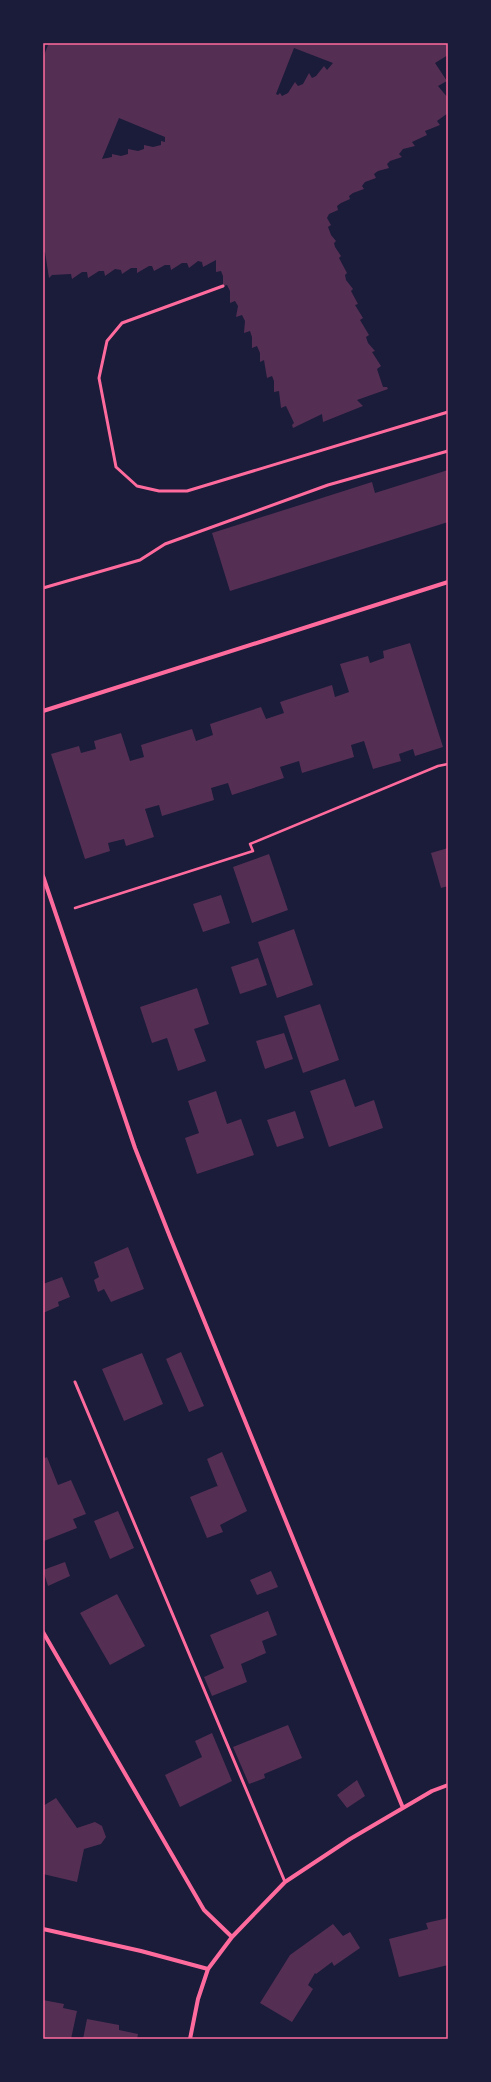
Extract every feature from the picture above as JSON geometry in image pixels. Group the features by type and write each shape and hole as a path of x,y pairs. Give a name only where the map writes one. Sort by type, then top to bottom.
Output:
{"street":[{"path":"43,711 448,582"},
{"path":"43,876 138,1155 403,1808"},
{"path":"43,1632 204,1910 232,1936"},
{"path":"190,2039 198,1998 208,1969 232,1936 285,1882 350,1839 432,1791 448,1785"},
{"path":"43,1929 141,1950 208,1969"}],"lane":[{"path":"223,286 122,323 107,341 99,378 116,467 137,486 159,492 188,491 448,412"},
{"path":"43,588 140,560 165,544 328,485 448,451"},
{"path":"76,1382 285,1882"}],"path":[{"path":"56,914 253,851 250,844 438,766 448,764"}],"building":[{"path":"43,43 448,43 448,55 435,63 447,81 438,86 448,98 448,113 437,121 440,125 425,131 427,135 412,142 415,146 403,149 399,154 402,157 390,161 387,164 389,168 378,171 374,174 376,178 365,182 362,186 364,189 349,196 350,199 337,206 338,210 329,214 327,218 331,225 328,227 331,235 336,241 334,243 335,247 341,256 339,258 347,273 345,275 346,280 353,289 351,291 358,304 355,305 363,318 360,320 369,335 366,337 368,343 375,351 372,352 381,366 377,369 383,387 387,387 388,389 357,400 363,406 323,422 322,414 293,428 292,425 294,423 286,406 281,408 279,391 274,392 274,381 272,376 267,378 264,360 260,362 260,353 257,346 252,348 252,337 250,331 244,333 245,321 242,315 236,317 238,306 235,301 230,303 230,291 227,285 223,286 223,276 221,271 216,272 216,260 203,267 202,262 198,261 189,268 187,263 182,263 171,270 170,265 165,265 154,271 152,266 149,266 137,273 137,268 131,268 122,274 121,270 115,269 105,276 104,271 99,271 88,278 87,272 82,272 72,279 71,274 52,275 49,278 45,252 43,252 43,58 48,45 46,44 43,51","holes":["294,48 333,63 327,70 324,66 316,76 312,78 309,73 303,84 298,86 295,82 288,93 282,96 280,93 278,95 276,94","119,118 165,137 165,142 161,141 161,145 153,147 144,145 144,149 138,151 128,149 128,154 121,156 112,154 112,157 102,159"]},
{"path":"448,470 448,522 230,591 212,533 372,482 375,493"},
{"path":"410,643 443,747 415,756 413,749 399,754 401,761 373,769 364,741 351,745 354,757 302,773 299,761 280,767 284,778 232,795 228,783 211,788 214,800 162,816 159,805 145,809 154,837 126,846 124,839 108,843 110,851 85,859 51,754 79,746 81,753 96,749 94,741 121,733 130,761 144,757 141,745 192,729 196,741 213,735 210,724 261,707 266,719 284,713 280,702 332,685 335,697 349,692 340,664 368,656 370,663 384,658 383,651"},
{"path":"448,848 448,886 441,888 431,853"},
{"path":"269,854 288,910 252,923 233,867"},
{"path":"221,895 230,923 203,932 193,904"},
{"path":"294,929 313,985 277,998 258,942"},
{"path":"258,958 267,985 240,994 231,967"},
{"path":"197,988 209,1024 194,1029 206,1061 178,1071 167,1038 152,1043 140,1007"},
{"path":"320,1004 339,1060 303,1073 284,1016"},
{"path":"284,1033 293,1059 265,1069 256,1041"},
{"path":"345,1079 355,1107 374,1100 383,1128 329,1147 310,1091"},
{"path":"216,1091 227,1124 241,1119 254,1155 197,1174 185,1138 199,1133 188,1101"},
{"path":"295,1111 304,1138 277,1147 267,1120"},
{"path":"128,1247 144,1289 111,1302 104,1289 98,1292 94,1280 99,1277 94,1262"},
{"path":"62,1277 70,1297 58,1302 59,1306 43,1313 43,1284"},
{"path":"181,1352 204,1406 189,1412 166,1359"},
{"path":"142,1353 163,1404 124,1421 102,1369"},
{"path":"222,1452 247,1511 220,1525 223,1532 207,1538 190,1497 217,1486 218,1487 207,1459"},
{"path":"47,1457 58,1485 71,1480 86,1514 73,1519 77,1528 44,1541 43,1459"},
{"path":"118,1511 134,1548 110,1559 94,1521"},
{"path":"65,1562 70,1576 48,1586 43,1570"},
{"path":"271,1571 278,1587 257,1595 250,1580"},
{"path":"117,1594 145,1646 110,1665 80,1613"},
{"path":"268,1611 277,1635 262,1641 266,1653 241,1664 247,1682 212,1696 204,1677 224,1668 210,1635"},
{"path":"288,1725 302,1758 264,1774 265,1778 249,1784 233,1747"},
{"path":"212,1733 232,1781 180,1807 165,1775 202,1757 195,1741"},
{"path":"357,1780 365,1796 347,1808 337,1795"},
{"path":"56,1798 77,1828 95,1822 102,1826 106,1837 101,1844 84,1849 77,1882 43,1874 43,1806"},
{"path":"448,1918 448,1965 399,1977 389,1939 428,1929 426,1923"},
{"path":"333,1924 343,1936 350,1932 360,1948 334,1966 332,1962 316,1974 315,1973 308,1985 313,1989 292,2022 260,2003 290,1955"},
{"path":"43,2000 64,2004 63,2008 77,2011 71,2039 43,2039"},
{"path":"87,2019 119,2025 119,2030 138,2034 137,2039 83,2039"}]}
